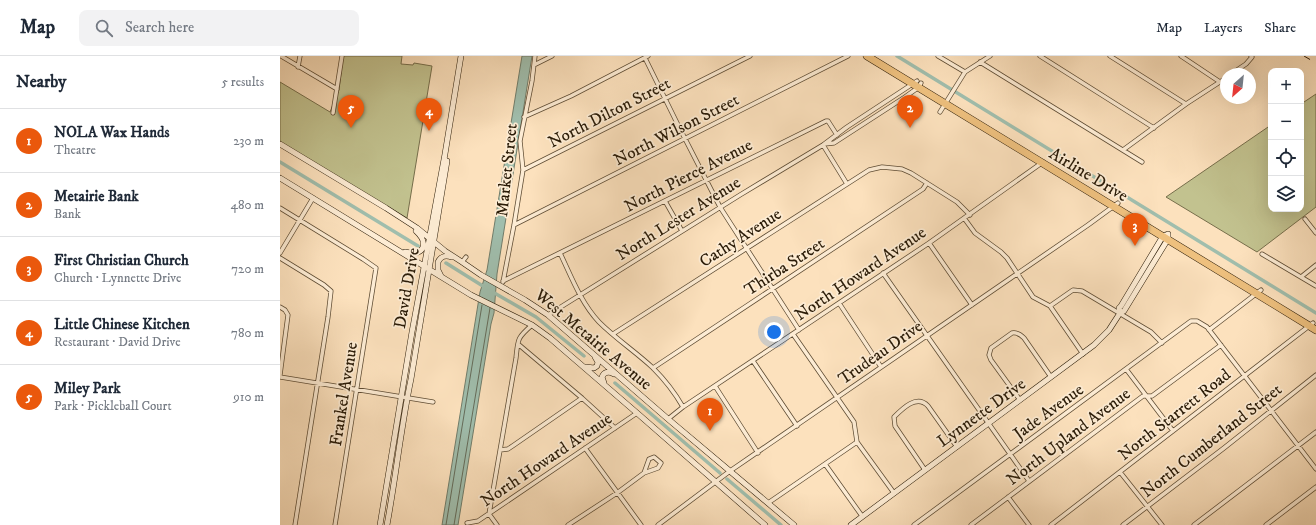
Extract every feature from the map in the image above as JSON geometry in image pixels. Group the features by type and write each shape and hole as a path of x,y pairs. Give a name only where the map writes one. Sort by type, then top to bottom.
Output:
{"highway":[{"name":"Airline Drive","path":"867,56 948,100 1044,162 1314,326"},
{"name":"Airline Drive","path":"875,56 917,84"}],"main road":[{"name":"David Drive","path":"387,525 430,269 461,56"},
{"name":"David Drive","path":"380,525 429,238 442,184 465,56"},
{"name":"West Metairie Avenue","path":"280,144 400,217 455,258 482,275 501,284 548,315 616,375 794,525"},
{"name":"West Metairie Avenue","path":"280,178 471,295 532,325 550,338 637,412 765,525"},
{"path":"395,248 413,254 422,250 424,245 423,239 420,235 406,225 400,217"},
{"name":"Lynnette Drive","path":"851,525 1083,354 1105,334 1120,313 1120,306 1166,236"},
{"path":"442,277 438,270 439,260 443,256 455,258"},
{"path":"581,365 588,368 594,368 597,366 598,362 595,357"},
{"path":"605,385 602,377 603,374 610,372 616,375"}],"street":[{"path":"281,56 336,89"},
{"path":"298,67 300,56"},
{"path":"333,113 342,56"},
{"name":"Market Street","path":"501,284 514,225 523,170 520,141 532,81 535,56"},
{"path":"534,65 552,56"},
{"name":"North Dilton Street","path":"523,170 750,56"},
{"name":"North Wilson Street","path":"514,225 848,56"},
{"path":"938,56 965,72"},
{"path":"940,112 965,72 990,56"},
{"path":"1040,56 1154,128"},
{"path":"1110,56 1186,104"},
{"path":"1123,150 1186,104 1220,82 1181,56"},
{"path":"1240,68 1246,64 1251,56"},
{"path":"524,117 571,96 647,57 665,98 720,207 799,330"},
{"path":"980,62 1142,162"},
{"name":"North Lester Avenue","path":"548,315 720,207 823,145 888,100 917,84"},
{"name":"North Lester Avenue","path":"823,145 834,143 891,106 917,84"},
{"path":"888,100 891,106"},
{"path":"874,109 877,114"},
{"name":"North Pierce Avenue","path":"501,284 706,180 827,121 837,135"},
{"path":"823,145 847,184"},
{"name":"North Howard Avenue","path":"668,419 683,407 929,243 1044,162"},
{"name":"Cathy Avenue","path":"613,334 869,170 882,167 902,169 927,183"},
{"path":"927,183 957,202 970,214"},
{"name":"Thirba Street","path":"653,368 923,189 927,183"},
{"path":"280,253 313,198"},
{"path":"665,201 682,231"},
{"name":"Trudeau Drive","path":"658,525 730,471 1018,274 1116,205"},
{"path":"280,208 300,220"},
{"path":"964,218 975,233 1001,252 1033,297 1050,306 1083,354"},
{"path":"1305,219 1316,233"},
{"name":"Frankel Avenue","path":"300,220 376,268 335,525"},
{"path":"929,243 972,305"},
{"path":"560,253 580,295 598,321 653,368 672,389 683,407"},
{"path":"1262,254 1316,286"},
{"path":"462,262 466,257"},
{"path":"280,258 324,284 331,291 295,525"},
{"path":"1301,277 1316,264"},
{"path":"883,273 1029,481"},
{"path":"1050,306 1073,290 1082,291 1151,332 1162,343"},
{"path":"1259,292 1209,330 1316,469"},
{"path":"839,303 881,367"},
{"path":"280,307 288,315 280,376 433,402"},
{"name":"Jade Avenue","path":"914,525 1191,321 1197,321 1209,330"},
{"path":"497,525 489,514 518,344 521,335 532,325"},
{"name":"North Starrett Road","path":"1051,525 1244,376 1314,326"},
{"path":"1020,400 991,360 989,354 991,348 1012,333 1020,334 1024,338 1051,378"},
{"path":"793,334 854,422 857,442 894,493"},
{"path":"518,344 615,428"},
{"name":"North Upland Avenue","path":"971,525 1143,396 1152,396 1221,345"},
{"path":"753,361 797,426"},
{"path":"1126,369 1173,431"},
{"name":"North Cumberland Street","path":"1123,525 1316,375"},
{"path":"715,386 758,453"},
{"path":"500,450 508,449 582,398"},
{"path":"925,470 895,426 894,417 904,408 916,401 923,402 928,406 957,447"},
{"name":"North Howard Avenue","path":"466,523 478,521 489,514 637,412"},
{"path":"1194,525 1316,432"},
{"path":"768,503 857,442"},
{"path":"585,448 641,525"},
{"path":"568,525 617,493 644,473 658,468 661,462 654,457 649,459 644,473"},
{"path":"825,464 862,516"},
{"path":"1120,472 1162,525"},
{"path":"1266,525 1316,487"},
{"path":"1008,497 1029,525"}],"green space":[{"path":"343,56 402,56 401,64 413,65 414,63 432,66 407,218 280,143 280,82 330,112 339,90"},
{"path":"1316,94 1316,207 1257,252 1166,197 1268,127 1268,212 1304,212 1304,102"}],"water":[{"path":"522,56 532,56 497,274 494,313 458,525 442,525 480,292 487,270"}],"waterway":[{"path":"897,56 1316,313"},
{"path":"280,162 418,246"},
{"path":"446,263 486,288"},
{"path":"491,291 536,317 584,356"},
{"path":"615,383 720,473"},
{"path":"727,479 781,525"}],"railway":[{"path":"1304,56 1316,63"}],"place":[{"name":"Miley Park","path":"351,128"},
{"name":"Metairie Bank","path":"910,128"},
{"name":"Little Chinese Kitchen","path":"429,131"},
{"name":"First Christian Church","path":"1135,246"},
{"name":"NOLA Wax Hands","path":"710,431"}]}
